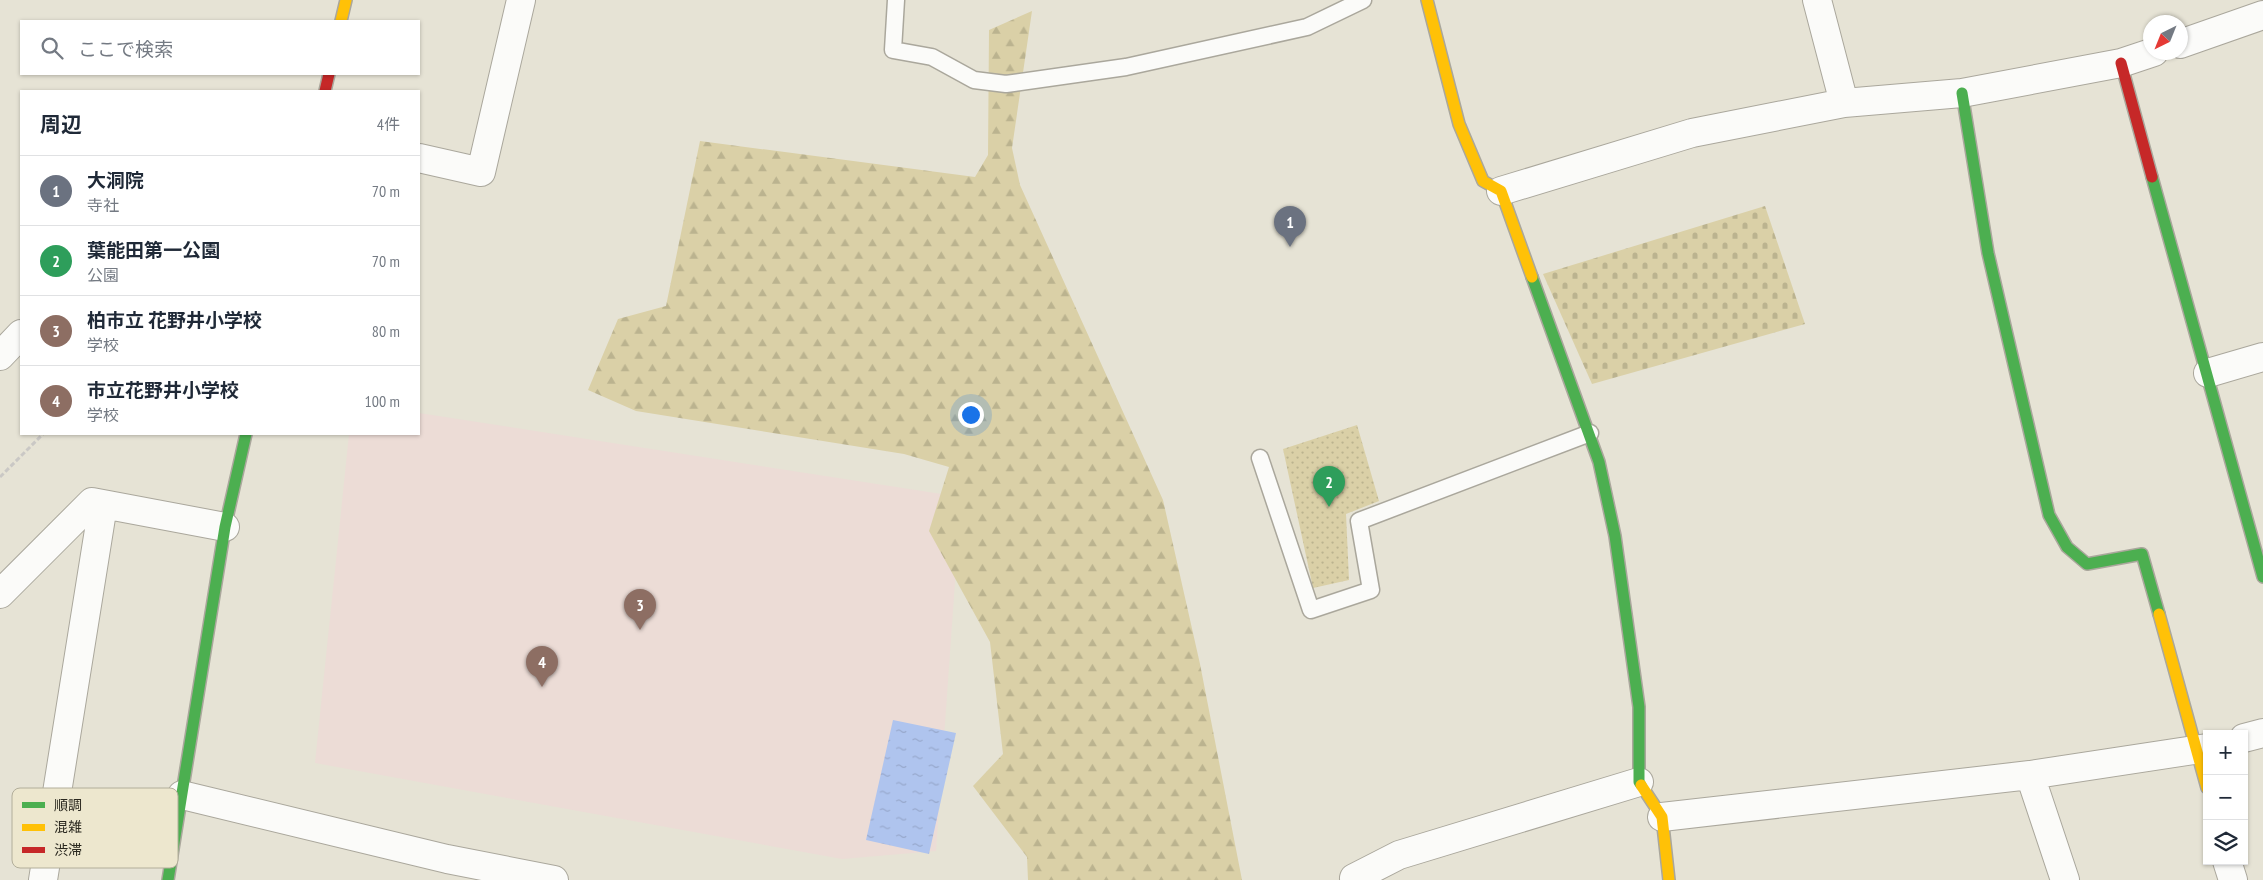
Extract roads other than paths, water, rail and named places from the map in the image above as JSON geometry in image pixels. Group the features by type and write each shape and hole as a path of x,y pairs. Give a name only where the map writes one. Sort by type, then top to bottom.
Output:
{"street":[{"path":"341,20 346,0"},
{"path":"420,158 481,172 521,0"},
{"path":"1428,0 1459,124 1483,181 1501,191 1599,462 1615,536 1639,706 1638,782 1662,817 1670,880"},
{"path":"1817,0 1844,104"},
{"path":"2188,41 2263,15"},
{"path":"1501,191 1692,133 1844,104 1962,93 2121,63 2143,56"},
{"path":"2121,63 2263,577"},
{"path":"325,90 329,75"},
{"path":"1962,93 1988,253 2049,515 2066,546 2087,564 2142,554 2202,749 2205,775"},
{"path":"0,356 20,335"},
{"path":"2208,373 2263,357"},
{"path":"178,819 225,527 246,435"},
{"path":"0,594 92,502 225,527"},
{"path":"58,788 103,505"},
{"path":"2248,737 2263,733"},
{"path":"1662,817 2030,775 2202,749"},
{"path":"2030,775 2065,880"},
{"path":"1353,879 1399,855 1638,782"},
{"path":"182,795 447,858 554,880"},
{"path":"2228,865 2233,880"}],"lane":[{"path":"896,0 893,50 932,57 974,80 1006,84 1126,68 1307,27 1363,0"},
{"path":"1260,458 1310,610 1371,590 1359,521 1590,433"}],"water":[{"path":"893,720 956,733 929,854 866,840"}],"place":[{"name":"大洞院","path":"1290,247"},
{"name":"葉能田第一公園","path":"1329,507"},
{"name":"柏市立 花野井小学校","path":"640,630"},
{"name":"市立花野井小学校","path":"542,687"}]}
